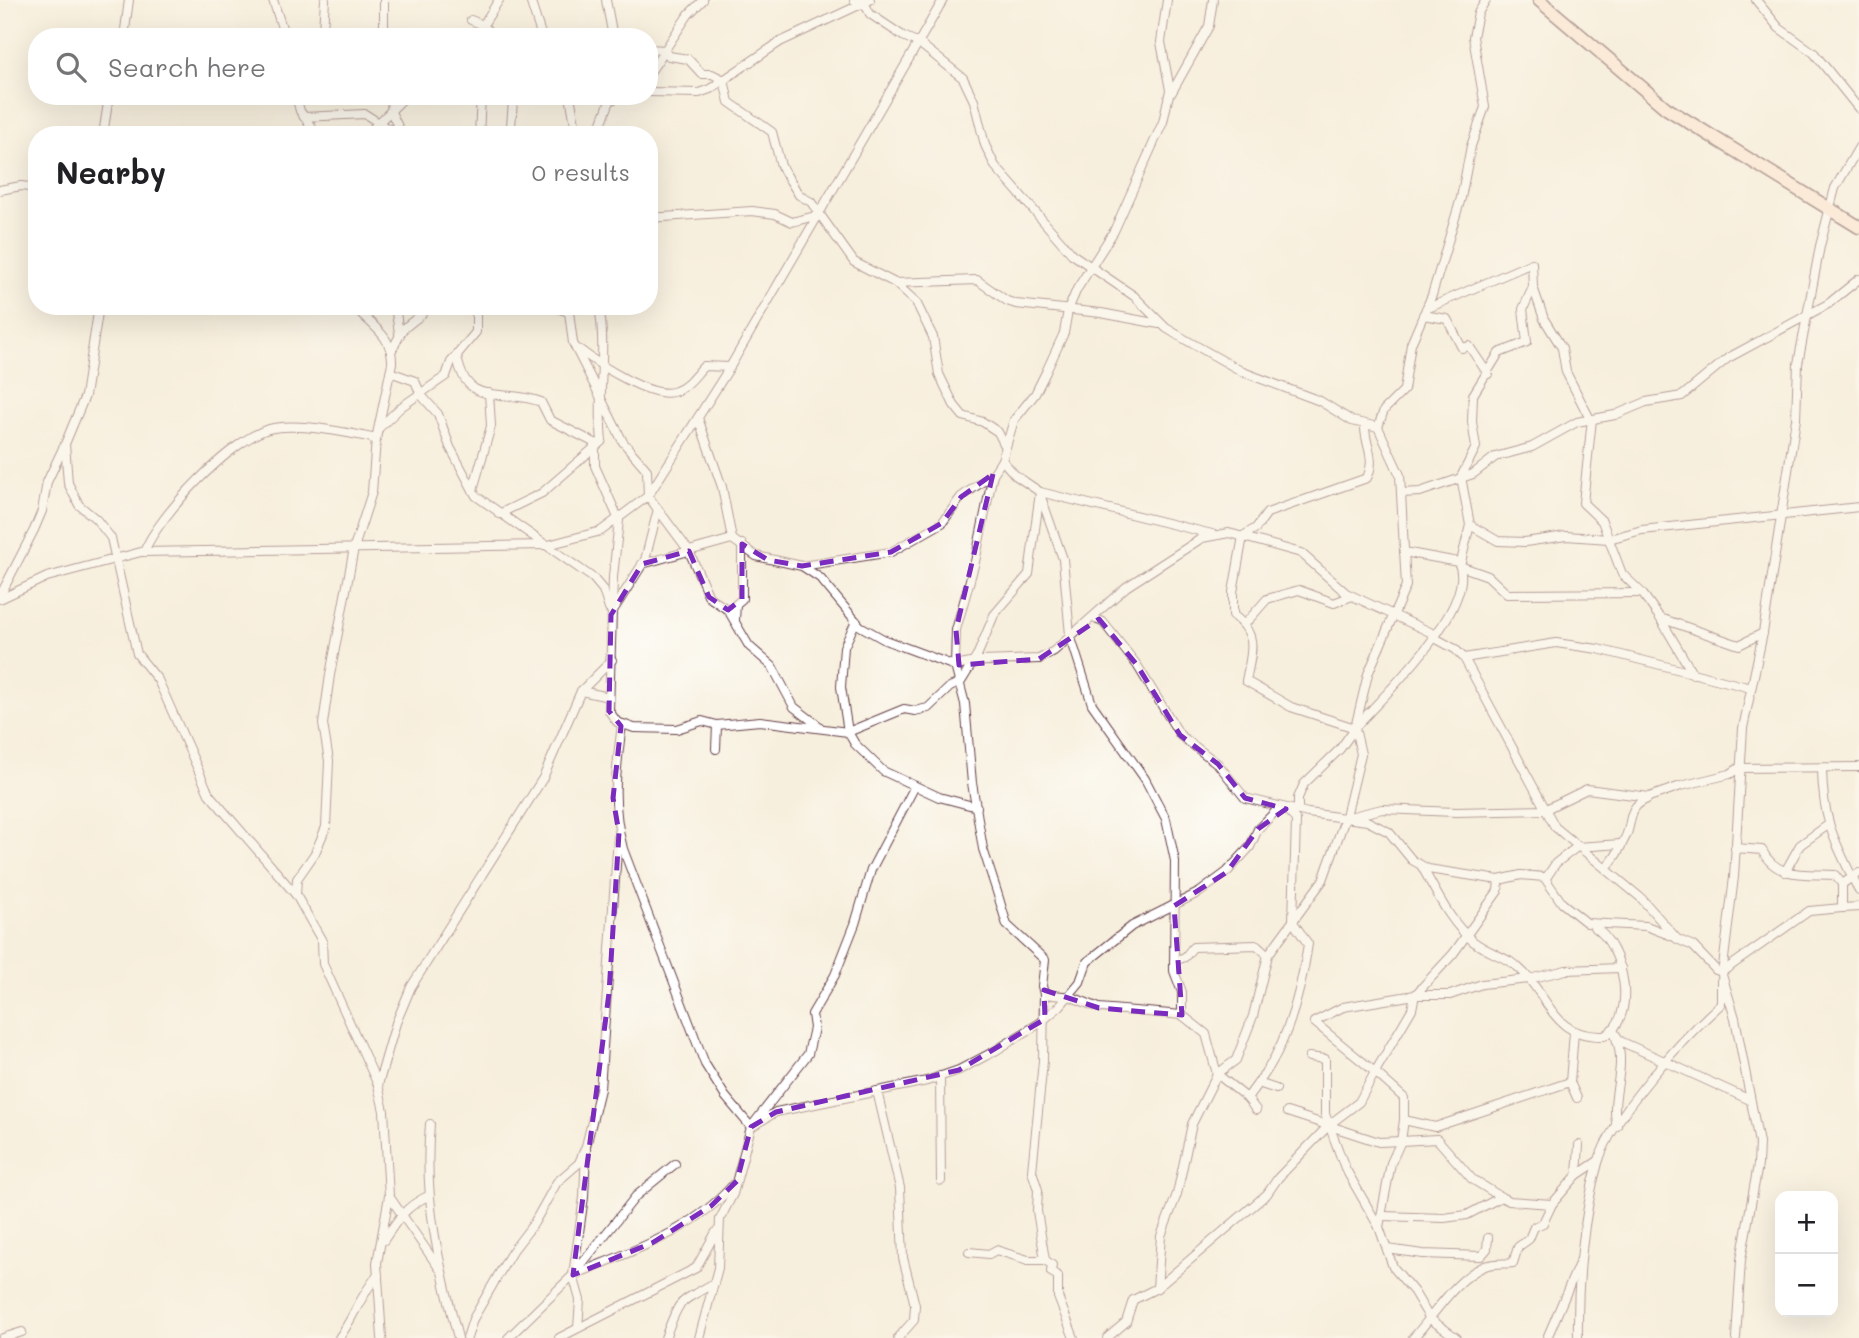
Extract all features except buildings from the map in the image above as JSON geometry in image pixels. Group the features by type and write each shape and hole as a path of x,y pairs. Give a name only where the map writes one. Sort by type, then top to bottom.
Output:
{"main road":[{"path":"1539,0 1666,108 1859,227"}],"street":[{"path":"125,28 129,0"},
{"path":"273,0 282,28"},
{"path":"323,28 325,0"},
{"path":"384,0 384,28"},
{"path":"483,25 499,0"},
{"path":"530,0 539,28"},
{"path":"606,0 613,28"},
{"path":"658,60 688,15 703,0"},
{"path":"854,0 866,2"},
{"path":"0,598 47,577 144,552 545,545 575,540 619,520 648,496 730,367 943,0"},
{"path":"1167,0 1161,43 1170,97"},
{"path":"1045,1260 1037,1211 1038,1190 1032,1171 1045,1019 1045,960 1007,925 984,849 961,682 955,666 956,630 975,562 993,474 1002,460 1004,444 1014,420 1035,394 1061,342 1068,310 1091,265 1114,231 1153,147 1170,97 1209,26 1213,0"},
{"path":"1157,1288 1161,1236 1177,1194 1192,1124 1217,1074 1236,1060 1253,1016 1268,955 1324,880 1348,817 1361,754 1355,727 1368,674 1392,613 1406,586 1400,475 1378,427 1384,410 1404,390 1411,344 1426,311 1461,198 1471,146 1485,107 1473,37 1478,13 1486,0"},
{"path":"1756,0 1779,28 1814,53 1859,109"},
{"path":"866,2 870,14 919,43 957,72 967,84 985,145 1003,177 1047,222 1072,254 1134,296 1163,325 1243,372 1280,383 1328,405 1352,421 1378,427"},
{"path":"658,93 699,93 724,80 780,42 866,2"},
{"path":"471,20 486,28"},
{"path":"658,50 665,50"},
{"path":"665,50 669,56 688,58 702,74 712,74 724,80"},
{"path":"724,80 729,102 772,132 781,166 799,195 811,202 854,262 908,293 933,337 939,374 954,405 963,416 983,422 998,432 1004,444"},
{"path":"103,126 107,105"},
{"path":"299,105 310,126"},
{"path":"391,105 396,126"},
{"path":"377,126 398,105"},
{"path":"479,126 481,105"},
{"path":"511,126 509,114 512,105"},
{"path":"572,105 575,126"},
{"path":"600,126 608,105"},
{"path":"304,117 365,114 384,126"},
{"path":"1577,1338 1583,1255 1598,1161 1617,1126 1665,1061 1721,1004 1739,768 1796,419 1798,364 1828,210 1839,181 1859,147"},
{"path":"0,190 28,187"},
{"path":"658,217 752,211 775,214 792,222 819,215"},
{"path":"1426,311 1530,262 1534,266 1534,287 1544,319 1562,348 1566,372 1591,419 1583,503 1602,521 1622,575 1642,593 1660,618 1693,674"},
{"path":"1401,493 1420,492 1483,470 1495,457 1516,454 1577,422 1615,415 1646,402 1682,396 1728,358 1836,300 1859,279"},
{"path":"895,284 977,280 1007,302 1101,313 1163,325"},
{"path":"1298,811 1298,798 1304,785 1387,695 1433,637 1456,601 1460,566 1470,524 1461,477 1476,447 1472,422 1473,396 1499,353 1527,342 1523,309 1534,287"},
{"path":"1426,311 1447,319 1462,348 1469,346 1488,374"},
{"path":"0,598 38,521 47,482 85,396 98,315"},
{"path":"363,315 385,336 393,350"},
{"path":"397,315 400,327 397,340"},
{"path":"296,895 297,879 315,853 326,827 329,761 323,724 354,548 372,492 376,439 393,350 403,329 421,315"},
{"path":"379,428 401,407 446,376 457,356 476,332 476,315"},
{"path":"569,315 573,343 624,442 647,470 648,496 688,551 709,597 728,610 749,646 772,666 794,707 822,728"},
{"path":"499,514 542,493 575,466 596,443 602,441 600,392 604,330 601,315"},
{"path":"573,343 648,390 666,393 676,391 694,380 704,366 730,367"},
{"path":"457,356 461,378 468,386 489,393 541,402 550,420 596,443"},
{"path":"390,372 415,382 421,395 438,414 450,447 473,490 499,514 593,578 603,590 611,615"},
{"path":"473,490 491,426 489,393"},
{"path":"698,418 703,434"},
{"path":"698,418 722,487 732,539"},
{"path":"1355,727 1291,707 1246,681 1253,642 1245,624 1234,615 1233,592 1243,536 1256,528 1267,513 1367,478 1372,457 1364,436 1365,425"},
{"path":"144,552 152,532 192,484 254,436 270,429 338,430 376,439"},
{"path":"596,443 595,466 619,520 611,615 609,711 622,724 658,730 677,729 702,720 717,724 760,721 848,732 904,709 915,711 928,708 950,687 961,682 994,615 1029,574 1040,492"},
{"path":"65,444 68,483 79,505 96,519 111,538 137,654 158,680 209,794 296,895 322,941 323,964 378,1085 384,1111 389,1196 377,1275 382,1308 382,1338"},
{"path":"1002,460 1015,475 1040,492 1212,534 1243,536 1301,553 1327,579 1352,596 1432,633 1433,637 1455,649 1464,658 1544,810 1565,838 1641,898 1678,939"},
{"path":"642,564 732,539 756,556 802,566 891,552 942,523 961,497 993,474"},
{"path":"1040,492 1063,559 1070,635 1092,704 1145,779 1166,819 1175,861 1174,971 1182,992 1181,1015"},
{"path":"1470,524 1498,541 1525,542 1566,536 1609,539 1642,530 1859,508"},
{"path":"611,615 621,593 642,564 658,509"},
{"path":"802,566 820,578 856,621 885,639 955,666 973,662 1039,659 1054,651 1126,587 1212,534"},
{"path":"735,620 736,604 742,599 741,544"},
{"path":"1404,552 1446,558 1488,576 1507,594 1642,593"},
{"path":"1245,624 1267,599 1299,590 1334,603 1352,596"},
{"path":"1093,618 1103,622 1137,665 1180,735 1217,764 1245,798 1277,803 1296,820 1293,922 1308,944 1303,977 1270,1067 1247,1098"},
{"path":"1660,618 1738,645 1763,633"},
{"path":"856,621 844,647 841,687 848,732 855,744 883,771 939,797 977,807"},
{"path":"1464,658 1556,643 1598,649 1751,688"},
{"path":"378,1085 396,1023 411,987 543,778 581,691 612,660"},
{"path":"581,691 609,697"},
{"path":"622,724 614,798 619,833 705,1064 725,1096 751,1127"},
{"path":"716,749 717,724"},
{"path":"1606,868 1621,844 1635,806 1649,797 1681,786 1730,775 1739,768 1859,767"},
{"path":"1738,787 1756,769"},
{"path":"1822,769 1828,825 1856,876 1859,891"},
{"path":"559,1338 605,1317 695,1268 719,1226 737,1181 751,1127 808,1054 814,1028 812,1014 835,975 855,924 871,870 915,786"},
{"path":"1348,817 1382,809 1456,813 1544,810 1583,789 1649,797"},
{"path":"751,1127 776,1112 940,1076 995,1051 1045,1019 1080,982 1090,960 1132,926 1174,905 1227,872 1250,847 1258,829 1276,811 1286,809 1348,817 1389,832 1412,860 1422,867 1447,911 1466,935 1516,965 1554,1016 1574,1031 1604,1036 1612,1029 1624,997 1621,968 1605,934 1562,904 1552,892 1546,878"},
{"path":"1785,872 1800,845 1828,825"},
{"path":"467,1338 473,1319 511,1253 534,1223 557,1182 579,1163 586,1146 600,1089 619,833"},
{"path":"1546,878 1556,863 1577,847 1621,844"},
{"path":"1735,848 1762,850 1773,866 1785,872 1835,875 1842,884 1842,908"},
{"path":"1422,867 1499,880 1533,875 1546,878"},
{"path":"1842,884 1856,876"},
{"path":"1107,1338 1126,1322 1133,1300 1157,1288 1267,1194 1278,1178 1331,1124 1360,1101 1412,1009 1415,995 1466,935 1497,891 1499,880"},
{"path":"1722,973 1809,911 1859,906"},
{"path":"1587,923 1646,926 1693,946 1722,973 1735,1018 1759,1143 1758,1165 1741,1260 1736,1338"},
{"path":"1174,961 1185,957 1194,947 1222,944 1257,945 1268,955"},
{"path":"1379,1227 1391,1163 1401,1141 1404,1098 1314,1022 1343,1007 1415,995 1450,995 1482,984 1529,979 1566,970 1621,968"},
{"path":"1044,994 1068,996 1099,1008 1181,1015 1206,1034 1217,1074 1247,1098 1256,1110"},
{"path":"1612,1029 1620,1041 1750,1100"},
{"path":"1612,1029 1621,1052 1612,1108 1617,1126"},
{"path":"1574,1031 1570,1082 1577,1098"},
{"path":"1309,1057 1325,1059 1325,1114 1346,1168 1379,1227 1393,1267 1414,1292 1430,1320 1457,1338"},
{"path":"940,1076 941,1181"},
{"path":"1404,1120 1435,1127 1570,1082"},
{"path":"1258,1083 1276,1089"},
{"path":"877,1091 900,1188 903,1258 915,1305 914,1320 898,1338"},
{"path":"1287,1112 1331,1124 1378,1142 1437,1139 1472,1179 1501,1197 1509,1201 1552,1204"},
{"path":"430,1124 426,1165 428,1196 458,1338"},
{"path":"1577,1175 1578,1145"},
{"path":"578,1328 580,1300 573,1275 584,1197 586,1146"},
{"path":"1413,1338 1459,1286 1479,1270 1487,1266 1513,1263 1518,1247 1529,1239 1534,1227 1543,1223 1552,1204 1577,1175 1598,1161"},
{"path":"508,1338 573,1275 636,1196 675,1164"},
{"path":"573,1275 652,1243 685,1226 737,1181"},
{"path":"389,1196 442,1272"},
{"path":"382,1244 401,1214 413,1203 428,1196"},
{"path":"1383,1216 1444,1218 1467,1215 1501,1197"},
{"path":"699,1338 720,1254 719,1226"},
{"path":"1387,1249 1423,1254 1481,1256 1487,1249 1488,1238"},
{"path":"969,1252 989,1254 996,1250 1028,1260 1045,1260 1052,1265 1051,1272 1058,1276 1058,1297 1074,1338"},
{"path":"1546,1338 1583,1255"},
{"path":"339,1338 355,1317 365,1289 377,1275"},
{"path":"665,1338 674,1311 684,1298 714,1283"},
{"path":"3,1338 22,1332"}],"highlighted area":[{"path":"993,474 956,630 959,665 1039,659 1099,619 1137,665 1180,735 1218,764 1245,798 1286,809 1258,829 1227,872 1174,906 1182,1015 1099,1008 1044,990 1045,1019 959,1070 776,1112 751,1127 737,1181 711,1206 652,1243 573,1275 609,993 619,833 613,798 621,726 609,711 611,615 642,564 689,551 709,597 728,610 742,599 742,544 768,560 802,566 891,552 942,523 961,497"}]}
